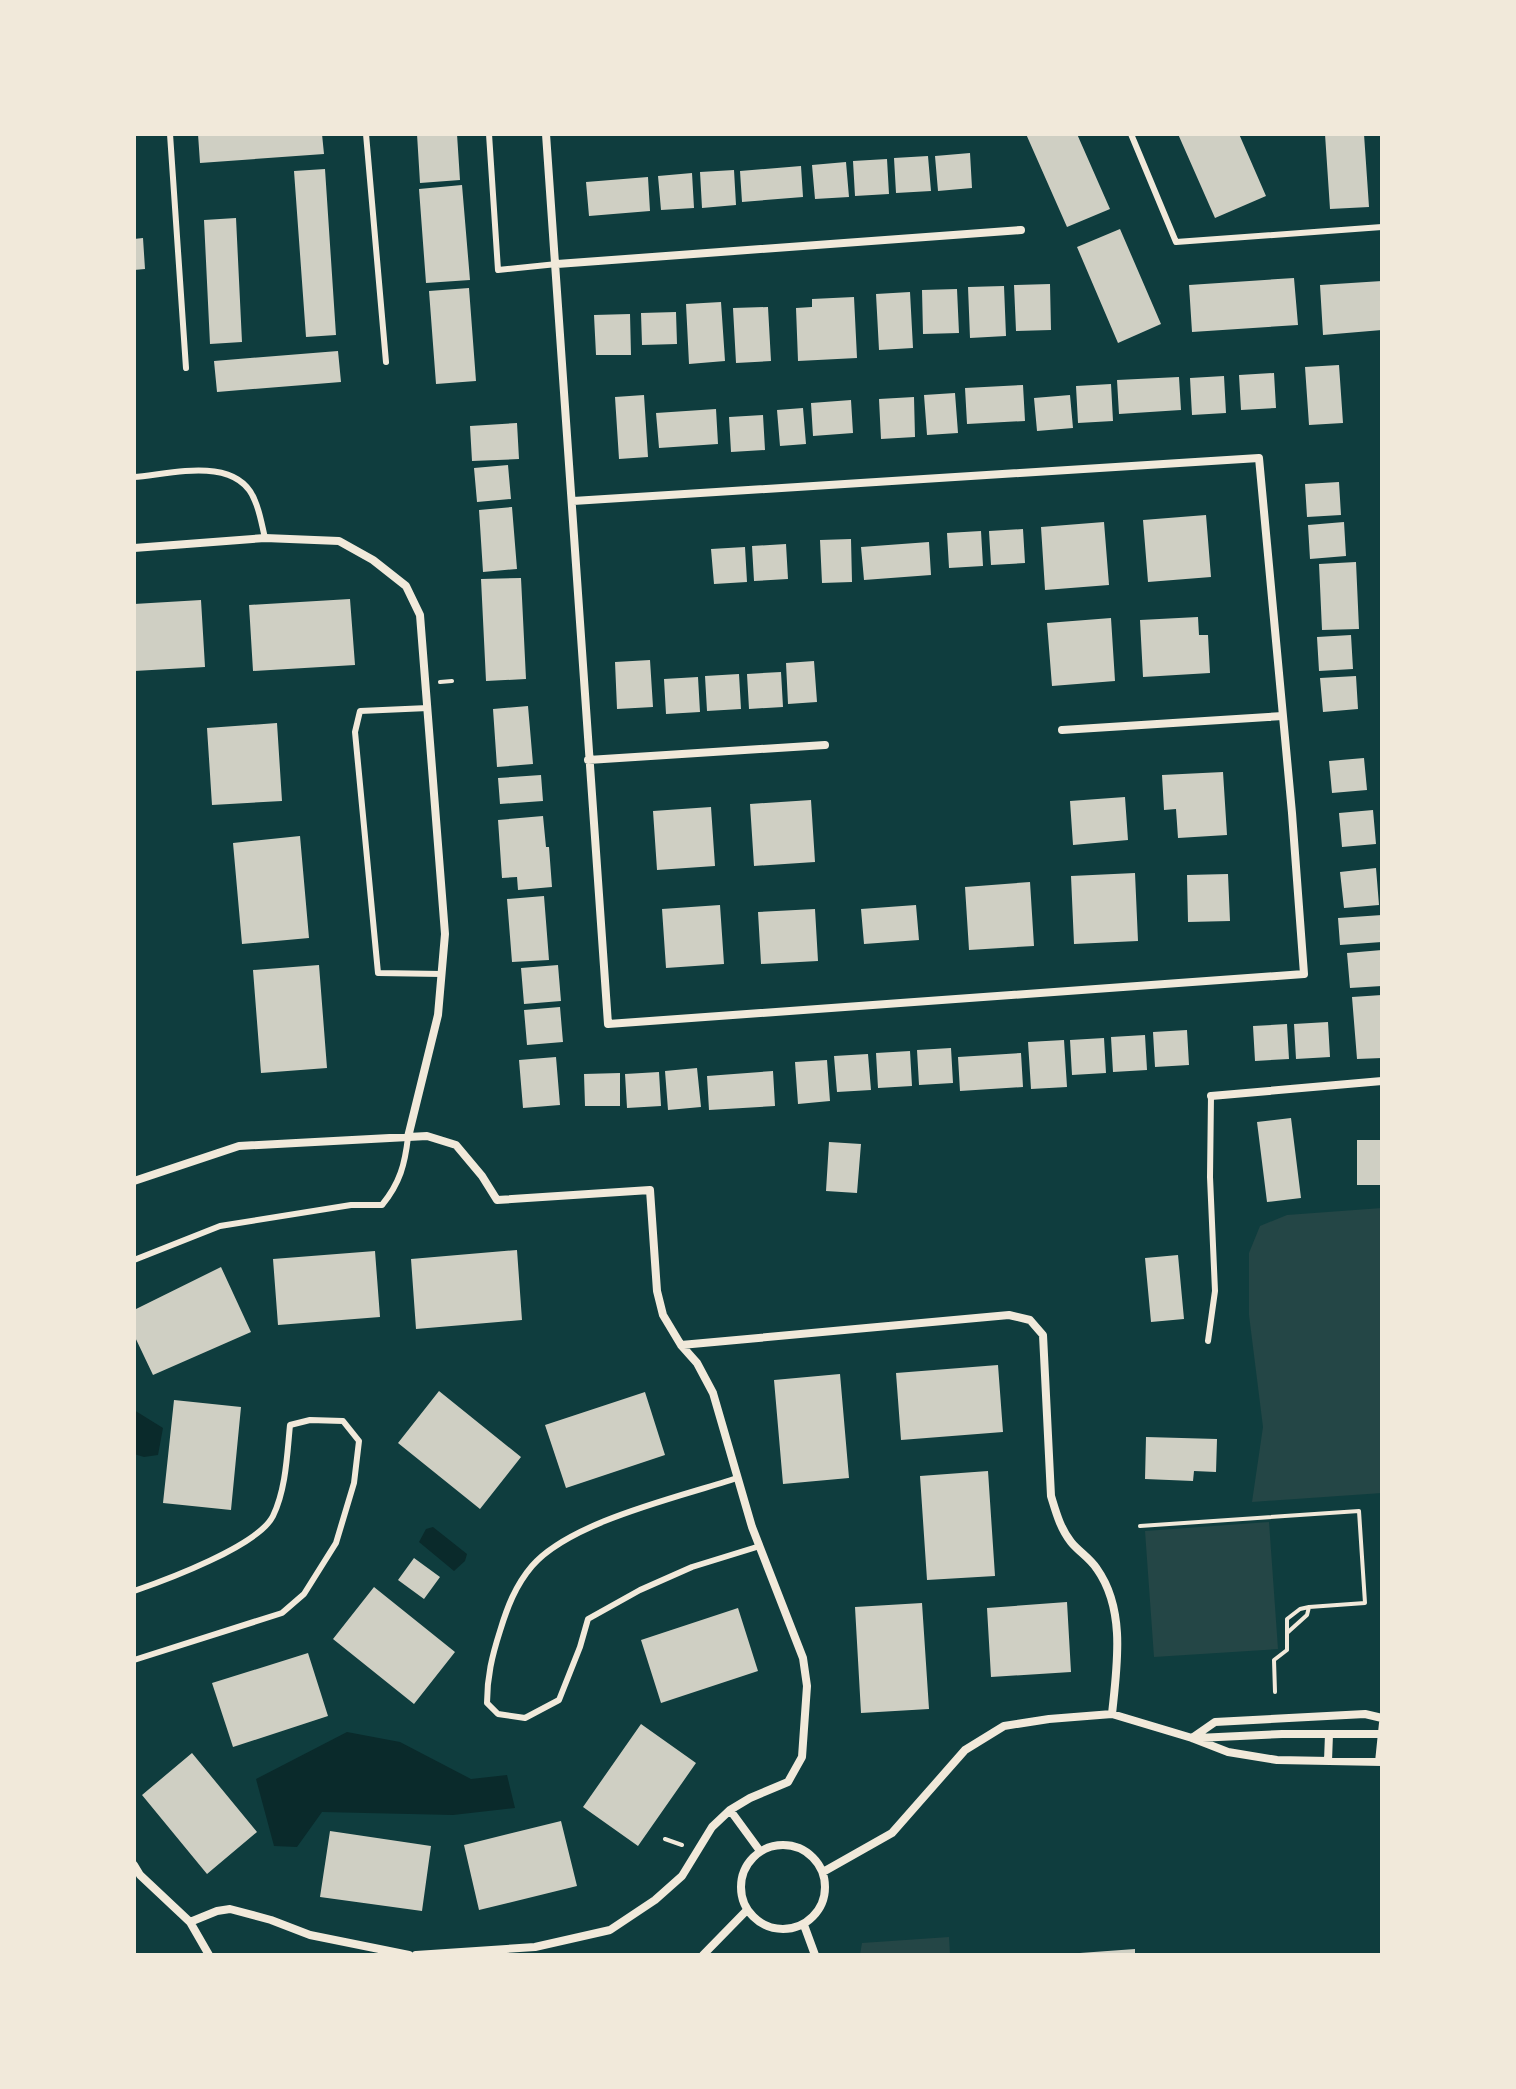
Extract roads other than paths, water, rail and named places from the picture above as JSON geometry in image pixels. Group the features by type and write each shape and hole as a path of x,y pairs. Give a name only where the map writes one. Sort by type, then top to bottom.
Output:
{"street":[{"path":"546,134 608,1024 1304,974 1259,458 573,501"},
{"path":"557,264 1021,230"},
{"path":"134,548 265,538 339,541 373,560 406,586 420,615 445,934 438,1015 408,1137"},
{"path":"1062,730 1283,716"},
{"path":"588,760 825,745"},
{"path":"1211,1096 1382,1081"},
{"path":"134,1181 239,1146 427,1136 456,1145 497,1200 650,1190 657,1291 663,1315 681,1345 697,1363 713,1393 760,1546 803,1658 807,1722 802,1757 788,1782 730,1810 712,1827 682,1876 655,1900 610,1930 535,1947 416,1955"},
{"path":"681,1345 1009,1315 1030,1320 1043,1335 1051,1496 1058,1521 1070,1541 1097,1568 1114,1605 1117,1669 1112,1714"},
{"path":"823,1872 892,1833 965,1750 1004,1726 1112,1714 1228,1752 1277,1760 1380,1762"},
{"path":"1192,1738 1215,1722 1365,1714 1382,1720"},
{"path":"1328,1761 1329,1734"},
{"path":"1192,1738 1382,1734"},
{"path":"730,1810 760,1851"},
{"path":"775,1845 790,1845 816,1859 823,1872 824,1901 804,1925 790,1930 770,1928 757,1921 747,1910 740,1889 742,1875 749,1861 760,1851 775,1845"},
{"path":"134,1865 140,1875 190,1922 209,1955"},
{"path":"190,1922 230,1909 310,1935 409,1955"},
{"path":"703,1955 747,1910"},
{"path":"804,1925 815,1955"}],"lane":[{"path":"170,134 186,368"},
{"path":"366,134 386,362"},
{"path":"489,134 498,270 557,264"},
{"path":"1131,134 1176,242 1382,227"},
{"path":"134,477 219,470 242,481 255,498 265,538"},
{"path":"428,708 360,711 355,732 378,973 442,974"},
{"path":"1208,1341 1215,1291 1210,1177 1211,1096"},
{"path":"134,1260 220,1226 351,1205 382,1205 394,1190 405,1165 408,1137"},
{"path":"134,1591 176,1577 249,1539 272,1518 286,1468 290,1425 310,1420 343,1421 359,1441 354,1483 336,1543 304,1594 282,1613 134,1660"},
{"path":"737,1478 620,1516 558,1543 532,1566 511,1597 506,1612 487,1677 487,1703 498,1714 525,1718 559,1700 588,1619 640,1590 692,1567 760,1546"},
{"path":"1380,1762 1382,1720"}]}
